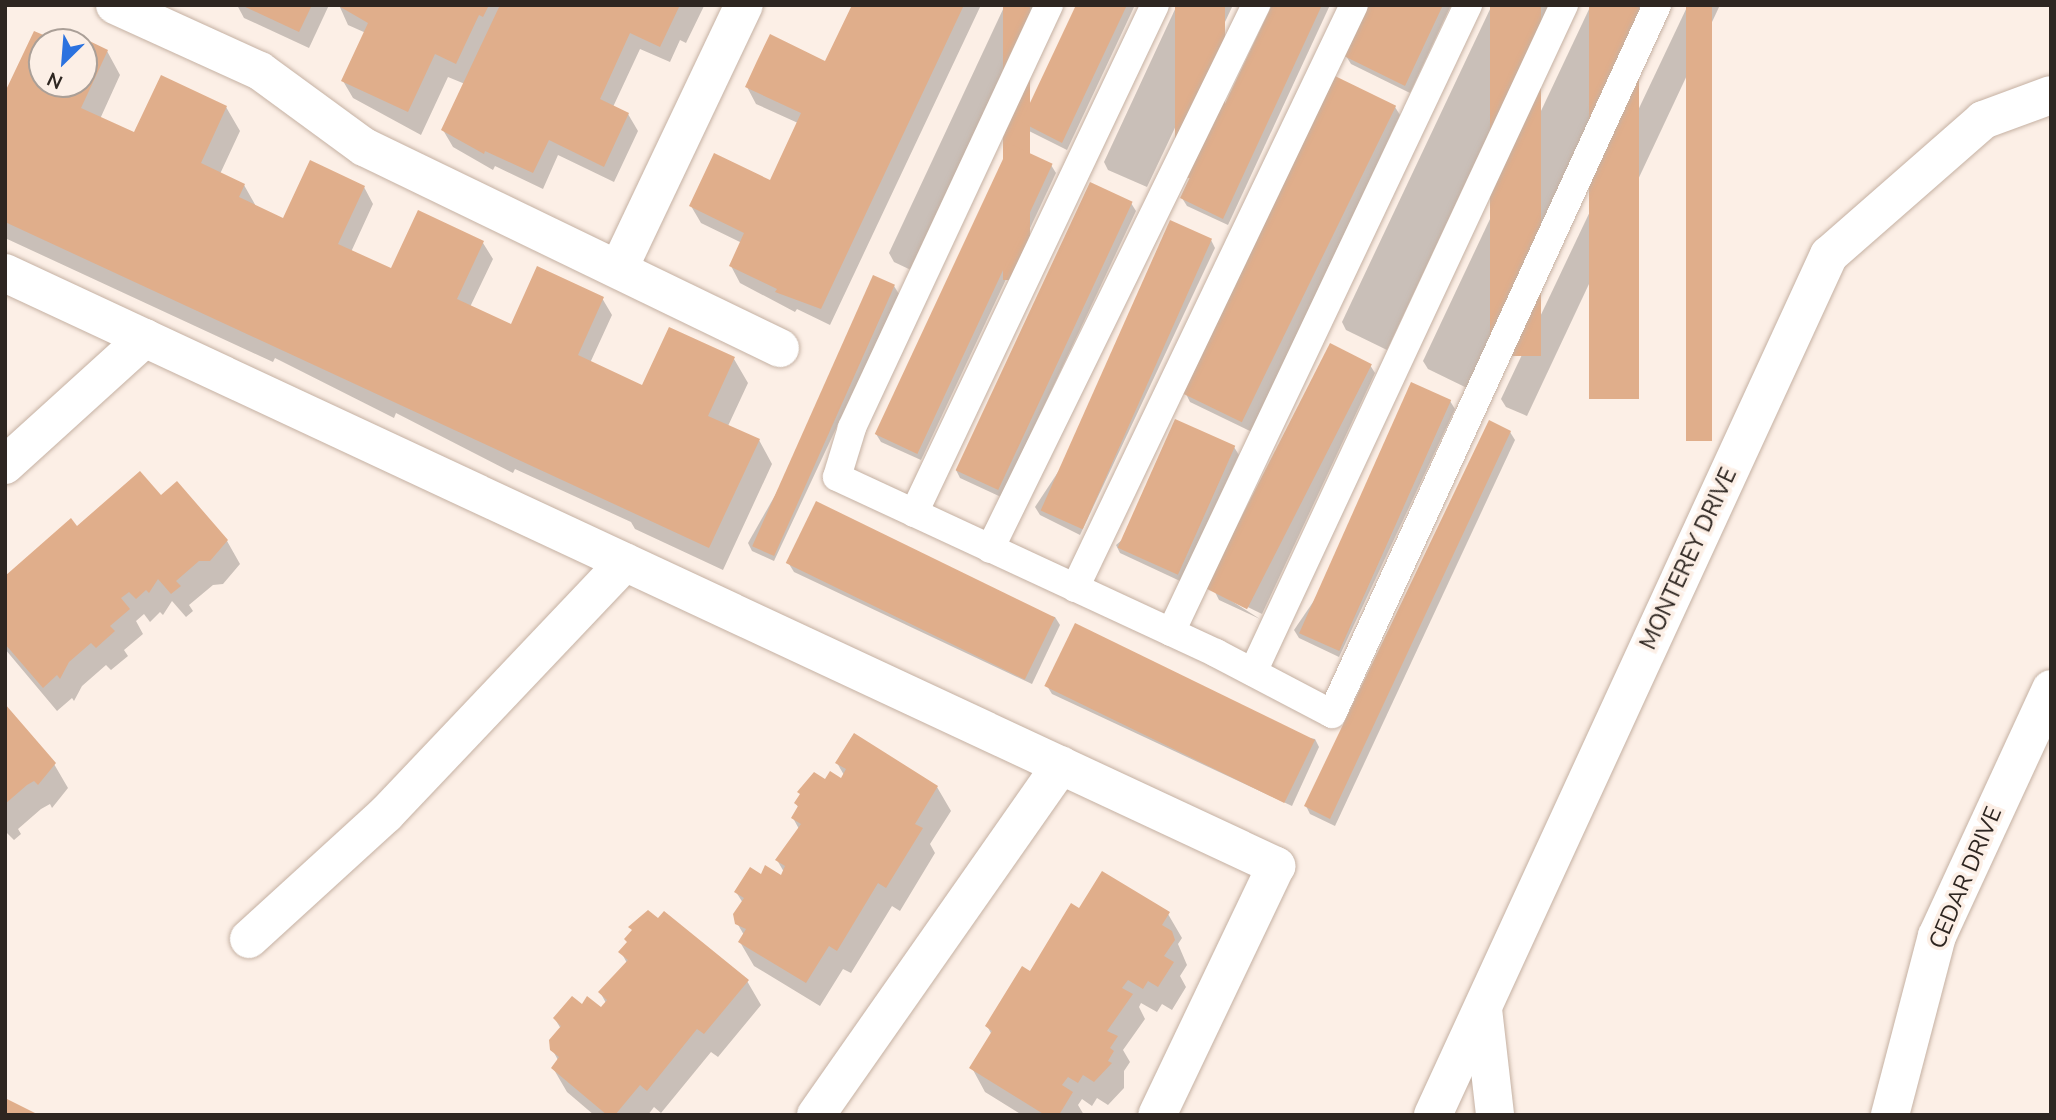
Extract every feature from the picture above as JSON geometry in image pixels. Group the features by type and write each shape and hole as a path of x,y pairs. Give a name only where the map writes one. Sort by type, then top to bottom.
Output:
{"street":[{"path":"115,5 260,71 363,147 619,268 780,348"},
{"path":"619,268 744,5"},
{"name":"MONTEREY DRIVE","path":"1433,1115 1829,255 1983,120 2051,95"},
{"path":"5,273 1276,866 1157,1115"},
{"path":"5,465 145,338"},
{"path":"249,939 386,814 625,562"},
{"name":"CEDAR DRIVE","path":"1890,1115 1937,936 2051,689"},
{"path":"816,1115 1061,765"},
{"path":"1483,1009 1495,1115"}],"lane":[{"path":"1049,5 852,428 837,477 1171,632 1332,713 1657,5"},
{"path":"914,513 1155,5"},
{"path":"990,549 1256,5"},
{"path":"1075,589 1354,5"},
{"path":"1171,632 1468,5"},
{"path":"1253,672 1564,5"}],"building":[{"path":"241,5 312,5 299,32"},
{"path":"337,5 489,5 483,17 479,15 456,64 435,54 408,112 341,81 368,23"},
{"path":"500,5 680,5 660,47 630,33 600,99 629,113 604,167 549,140 533,173 485,151 484,154 441,130"},
{"path":"852,5 964,5 821,309 775,292 777,289 729,266 744,233 689,206 714,153 770,180 801,113 745,87 757,61 770,34 825,61"},
{"path":"1003,5 1030,5 1030,280 1003,280"},
{"path":"1076,5 1127,5 1062,143 1021,122"},
{"path":"1175,5 1225,5 1225,178 1175,178"},
{"path":"1272,5 1322,5 1223,219 1180,198"},
{"path":"1368,5 1443,5 1405,86 1344,56"},
{"path":"1490,5 1541,5 1541,356 1490,356"},
{"path":"1589,5 1639,5 1639,399 1589,399"},
{"path":"1686,5 1712,5 1712,441 1686,441"},
{"path":"28,44 28,98 86,98 81,108 134,132 161,75 227,106 201,163 245,184 239,197 283,218 310,160 365,186 338,244 391,268 418,210 484,241 457,299 511,324 537,266 604,297 578,355 642,385 669,327 735,357 708,416 760,439 709,548 5,222 5,92"},
{"path":"98,45 108,50 98,71"},
{"path":"1335,76 1396,106 1242,422 1181,392"},
{"path":"1010,144 1053,164 917,454 875,434"},
{"path":"1090,182 1133,202 998,490 956,470"},
{"path":"1170,220 1212,239 1083,529 1041,511"},
{"path":"873,275 895,285 774,556 752,546"},
{"path":"1330,343 1372,364 1247,609 1205,588"},
{"path":"1411,382 1451,400 1339,651 1299,633"},
{"path":"1175,419 1235,446 1178,575 1118,548"},
{"path":"1489,420 1511,431 1330,819 1304,806"},
{"path":"140,471 161,495 177,481 228,540 210,561 199,561 176,581 181,586 171,594 158,579 149,593 146,590 136,599 129,592 121,598 130,609 110,626 115,631 96,648 91,643 69,662 60,679 57,675 43,688 5,644 5,576 71,518 77,526"},
{"path":"816,501 1055,618 1025,680 786,563"},
{"path":"1075,623 1315,740 1284,803 1044,686"},
{"path":"5,704 56,763 38,785 34,781 27,785 5,804"},
{"path":"854,733 938,786 915,824 923,828 886,888 878,883 837,951 829,946 806,983 738,942 746,929 735,924 733,914 744,898 734,892 750,867 761,874 765,865 781,875 785,866 775,860 801,824 791,818 798,806 794,803 800,794 797,792 814,772 825,779 830,771 841,778 846,769 835,763"},
{"path":"1102,871 1170,912 1162,925 1172,931 1175,940 1164,956 1174,962 1158,987 1148,981 1143,989 1128,980 1122,988 1133,994 1107,1031 1118,1036 1110,1048 1114,1051 1108,1061 1112,1063 1094,1082 1083,1075 1078,1083 1068,1077 1062,1085 1073,1092 1059,1115 1045,1115 969,1068 992,1031 985,1026 1022,966 1030,971 1071,903 1079,908"},
{"path":"648,910 658,918 664,911 749,980 704,1034 697,1029 647,1091 640,1085 615,1115 607,1115 551,1068 559,1057 550,1050 549,1040 561,1026 553,1018 572,996 582,1004 587,996 601,1007 607,1000 598,992 628,960 618,952 627,942 624,939 632,930 628,927"},
{"path":"5,1098 39,1115 5,1115"}]}
